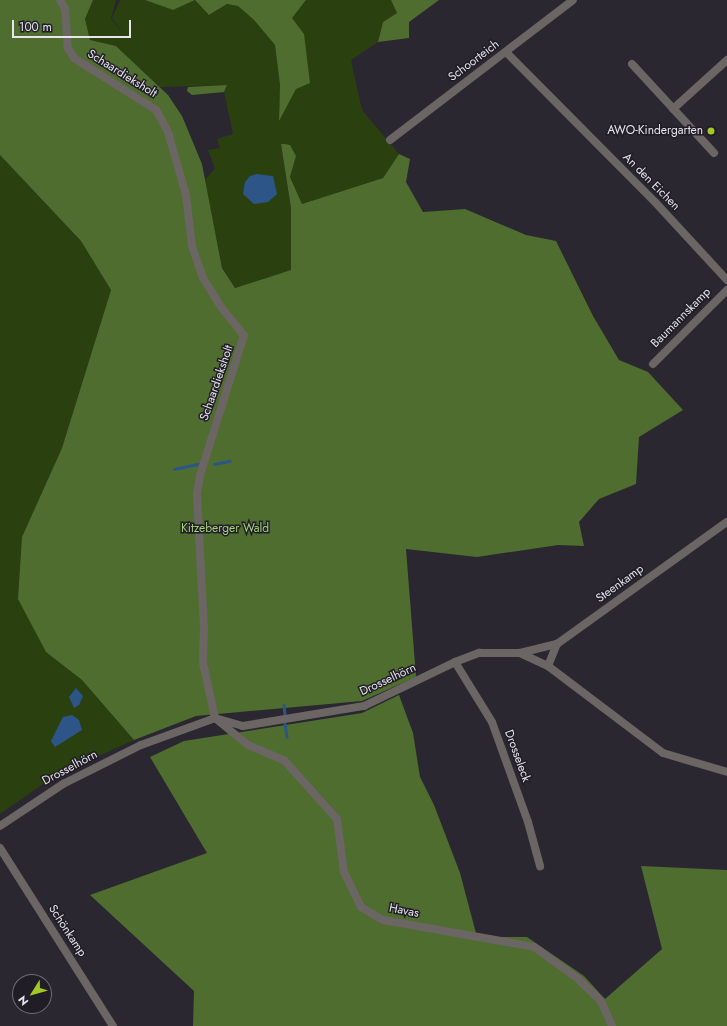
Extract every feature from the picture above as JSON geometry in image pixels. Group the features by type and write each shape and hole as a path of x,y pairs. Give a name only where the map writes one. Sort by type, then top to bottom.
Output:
{"street":[{"name":"Schaardieksholt","path":"60,0 65,9 68,48 74,58 156,110 168,132 186,194 192,246 202,278 221,307 244,334 200,475 197,495 204,628 203,663 215,718"},
{"name":"Schoorteich","path":"390,140 573,0"},
{"name":"An den Eichen","path":"506,52 655,202 727,280"},
{"path":"673,109 726,62"},
{"path":"632,64 714,153"},
{"name":"Baumannskamp","path":"653,364 727,290"},
{"name":"Steenkamp","path":"520,653 556,644 727,522"},
{"path":"548,666 556,644"},
{"name":"Drosselhörn","path":"0,826 63,784 141,745 215,718 243,726 364,706 455,662 479,653 520,653 548,666 663,753 727,772"},
{"name":"Drosseleck","path":"455,662 492,722 528,822 540,866"},
{"name":"Havas","path":"215,718 248,745 284,760 337,819 344,872 361,907 383,920 534,947 577,978 601,1001 612,1026"},
{"name":"Schönkamp","path":"0,848 113,1026"}],"green space":[{"name":"Kitzeberger Wald","path":"0,0 93,0 85,19 90,40 116,46 168,95 182,116 202,164 222,268 235,288 291,270 291,208 281,144 290,145 296,156 290,177 302,204 383,178 399,154 410,159 406,182 423,212 465,209 526,235 556,241 593,316 619,360 648,372 683,410 639,437 636,484 599,499 579,522 584,546 558,545 477,557 406,549 416,677 362,701 196,716 134,740 82,680 46,652 18,599 22,537 62,448 111,290 81,241 0,155"},
{"path":"93,0 116,0 111,19 123,33 112,18 120,0 145,0 173,10 195,0 210,15 227,4 238,6 254,20 275,45 280,85 279,120 296,89 304,34 291,18 306,0 391,0 397,13 383,22 378,42 351,60 362,110 399,154 383,178 302,204 290,177 296,156 281,144 291,208 291,270 235,288 222,268 205,180 215,168 208,150 220,148 217,139 233,134 224,92 227,85 160,87 116,46 90,41 85,19"},
{"path":"145,0 195,0 173,10"},
{"path":"195,0 306,0 292,18 304,34 310,83 296,89 279,121 280,85 275,45 254,20 238,6 227,4 209,15"},
{"path":"391,0 439,0 409,22 409,38 378,42 383,22 397,13"},
{"path":"227,85 224,92 192,95 187,91 188,87"},
{"path":"0,155 81,241 111,290 62,448 22,537 46,652 82,680 134,740 53,777 0,814"},
{"path":"399,695 413,733 420,777 434,805 460,873 477,937 527,937 584,976 605,999 662,949 641,866 727,870 727,1026 193,1026 194,991 90,895 207,853 150,757 184,741 362,713"}],"water":[{"path":"257,174 273,176 277,194 268,202 254,204 243,194 245,182 250,176"},
{"path":"76,688 83,696 79,705 74,708 69,697"},
{"path":"72,715 79,720 82,730 55,747 51,741 63,717"}],"waterway":[{"path":"214,464 230,461"},
{"path":"174,469 198,464"},
{"path":"284,705 285,715"},
{"path":"285,724 287,737"}],"place":[{"name":"AWO-Kindergarten","path":"711,131"}]}
